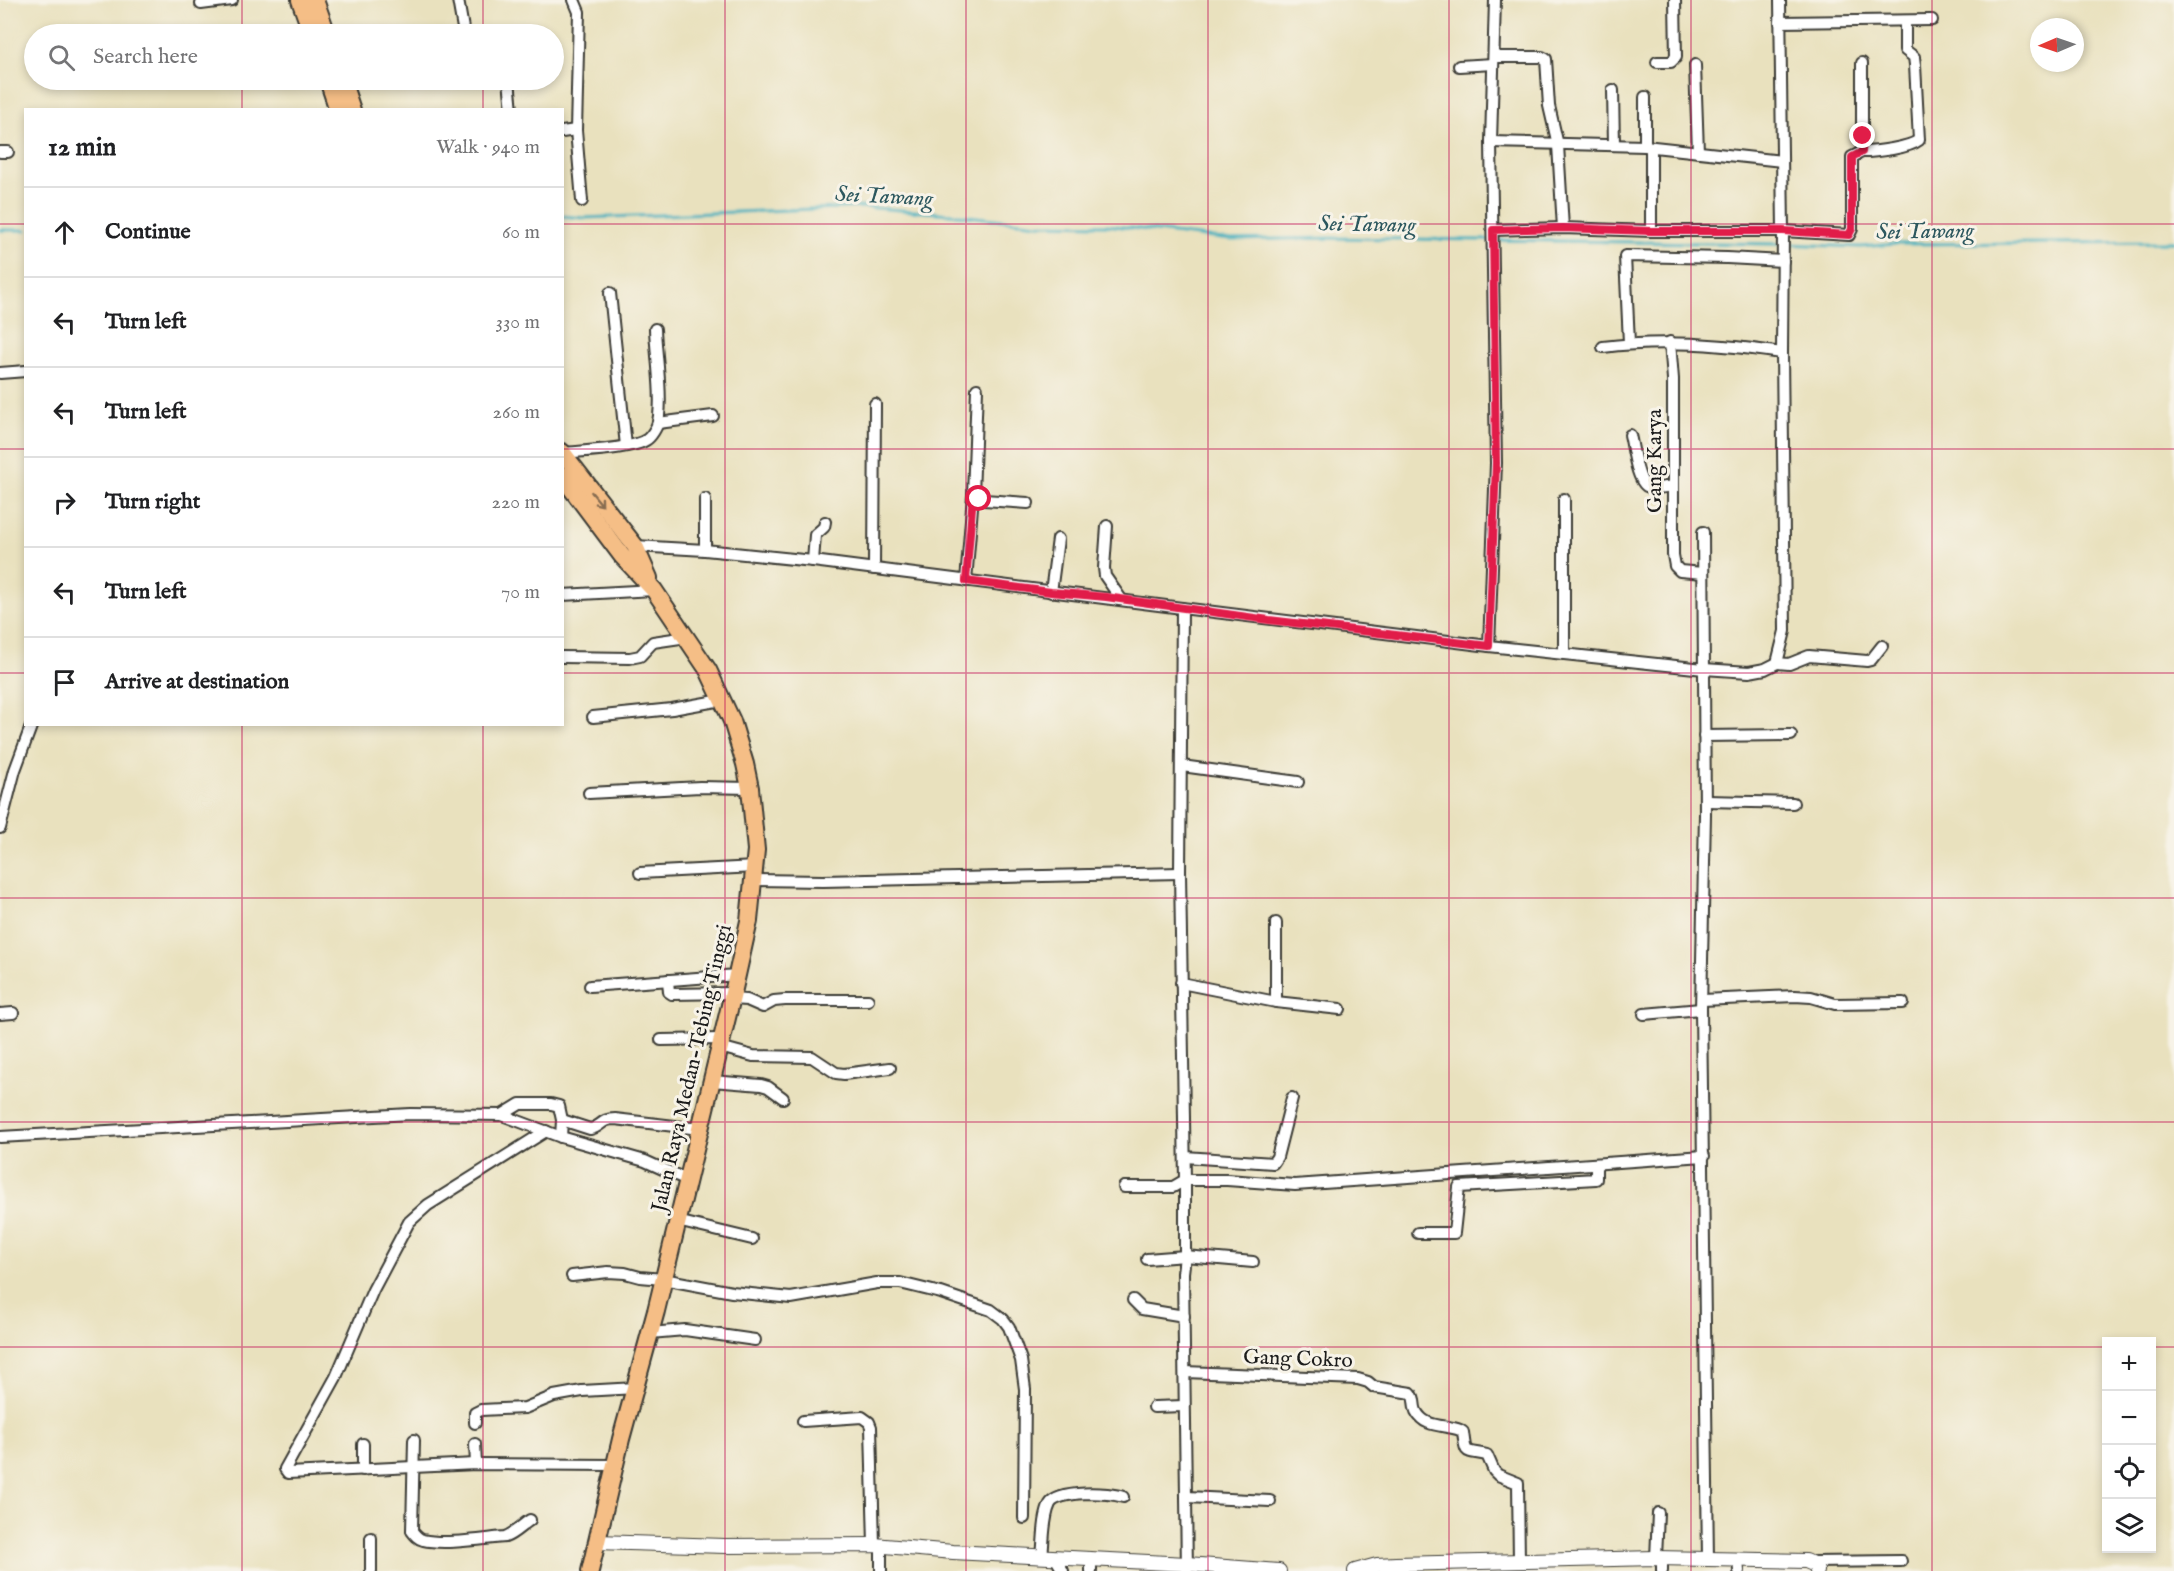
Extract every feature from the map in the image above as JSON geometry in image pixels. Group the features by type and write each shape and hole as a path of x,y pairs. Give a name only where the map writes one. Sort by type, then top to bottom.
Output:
{"highway":[{"path":"300,0 308,24"},
{"path":"316,0 324,24"},
{"path":"331,90 337,108"},
{"path":"345,90 351,108"},
{"name":"Jalan Raya Medan-Tebing Tinggi","path":"564,453 635,546 654,590"},
{"name":"Jalan Raya Medan-Tebing Tinggi","path":"564,479 622,556 654,590 708,670 735,732 750,788 755,844 755,874 749,921 737,975 590,1571"}],"street":[{"path":"201,4 232,0"},
{"path":"458,0 462,24"},
{"path":"574,0 579,12 576,130 582,201"},
{"path":"1489,646 1496,463 1491,142 1495,0"},
{"path":"1657,62 1671,62 1676,57 1675,0"},
{"path":"1777,663 1785,631 1780,0"},
{"path":"1780,22 1932,20"},
{"path":"1493,233 1563,228 1849,235 1851,233 1852,157 1862,152 1884,152 1914,144 1919,140 1915,65 1914,57 1905,50 1905,21"},
{"path":"1459,66 1542,57 1546,59 1549,105 1558,145 1563,228"},
{"path":"1862,63 1862,152"},
{"path":"1695,65 1698,152"},
{"path":"510,90 512,108"},
{"path":"1614,90 1614,145"},
{"path":"1645,97 1651,231"},
{"path":"564,132 576,130"},
{"path":"1491,142 1648,147 1782,161"},
{"path":"1629,344 1624,256 1783,260"},
{"path":"610,292 626,446"},
{"path":"564,452 626,446 645,441 658,423 655,329"},
{"path":"1603,347 1670,342 1782,353"},
{"name":"Gang Karya","path":"1670,342 1673,379 1673,555 1675,566 1680,571 1702,573"},
{"path":"0,373 24,371"},
{"path":"966,581 973,495 977,389"},
{"path":"874,569 875,404"},
{"path":"658,423 713,416"},
{"path":"1630,435 1643,484 1650,488 1673,486"},
{"path":"973,495 984,500 1028,503"},
{"path":"705,499 705,550"},
{"path":"1564,499 1564,654"},
{"path":"813,561 815,536 824,527 825,522"},
{"path":"1107,526 1105,576 1121,599"},
{"path":"1703,532 1705,801 1702,1004 1708,1560"},
{"path":"1051,592 1058,539"},
{"path":"635,546 705,550 813,561 1489,646 1704,669 1749,672 1765,669 1777,663 1790,664 1809,656 1867,661 1871,660 1882,646"},
{"path":"564,595 654,590"},
{"path":"1182,608 1180,873 1185,1157 1183,1273 1187,1568"},
{"path":"564,657 630,658 640,656 653,642 687,637"},
{"path":"593,717 672,710 722,700"},
{"path":"0,828 15,770 31,726"},
{"path":"1704,736 1791,735"},
{"path":"1182,766 1298,782"},
{"path":"589,793 700,786 750,788"},
{"path":"1705,801 1793,803"},
{"path":"640,873 755,874 822,881 1180,873"},
{"path":"1276,923 1276,1002"},
{"path":"591,986 737,975"},
{"path":"668,980 669,992 672,994 732,996 763,1007 774,1001 785,1000 868,1000"},
{"path":"1181,983 1276,1002 1340,1009"},
{"path":"1644,1014 1702,1004 1779,996 1811,997 1825,1003 1835,1004 1904,1003"},
{"path":"0,1014 13,1013"},
{"path":"661,1040 721,1043 753,1056 812,1057 836,1073 844,1074 890,1068"},
{"path":"712,1081 761,1085 768,1087 783,1098"},
{"path":"1185,1157 1273,1163 1277,1157 1292,1098"},
{"path":"502,1115 520,1104 560,1106 561,1129"},
{"path":"0,1137 410,1114 502,1115 546,1131"},
{"path":"615,1465 476,1464 288,1473 285,1469 336,1377 390,1255 413,1218 428,1204 546,1131 590,1129 595,1128 604,1120 615,1119 700,1129"},
{"path":"561,1129 645,1161 687,1180"},
{"path":"1124,1187 1173,1187 1185,1180 1227,1180 1295,1185 1704,1156"},
{"path":"1418,1233 1454,1233 1459,1187 1596,1179 1596,1165"},
{"path":"677,1221 752,1239"},
{"path":"1147,1259 1185,1256 1252,1262"},
{"path":"572,1276 608,1272 663,1279 732,1292 791,1298 877,1283 900,1284 941,1293 991,1310 1009,1327 1021,1360 1025,1389 1024,1518"},
{"path":"1133,1300 1142,1309 1184,1316"},
{"path":"650,1333 685,1330 755,1341"},
{"name":"Gang Cokro","path":"1185,1372 1358,1380 1368,1382 1374,1387 1411,1393 1416,1409 1424,1419 1438,1427 1463,1432 1464,1448 1467,1451 1487,1455 1498,1475 1518,1483 1519,1561"},
{"path":"475,1423 475,1413 481,1410 525,1408 554,1396 582,1391 636,1388"},
{"path":"1154,1407 1185,1406"},
{"path":"803,1420 862,1417 869,1422 881,1571"},
{"path":"414,1440 412,1531 422,1540 446,1542 505,1538 530,1520"},
{"path":"363,1444 363,1470"},
{"path":"475,1444 476,1464"},
{"path":"1063,1571 1049,1557 1046,1518 1053,1500 1070,1495 1098,1493 1123,1497"},
{"path":"1187,1497 1270,1501"},
{"path":"1658,1513 1660,1562"},
{"path":"371,1538 371,1571"},
{"path":"597,1542 725,1546 878,1545 964,1553 1049,1557 1091,1565 1279,1571"},
{"path":"1355,1571 1377,1565 1519,1561 1579,1565 1708,1560 1739,1566 1814,1567 1901,1561"}],"waterway":[{"name":"Sei Tawang","path":"564,216 584,218 863,207 1038,224 1107,225 1231,240 1331,238 1779,244"},
{"name":"Sei Tawang","path":"0,230 24,230"},
{"name":"Sei Tawang","path":"1786,244 1861,247 1895,244 2174,242"}],"route":[{"path":"979,499 973,495 966,581 1489,646 1496,463 1493,230 1563,228 1783,231 1849,235 1852,229 1852,157 1862,152 1863,136"}]}
